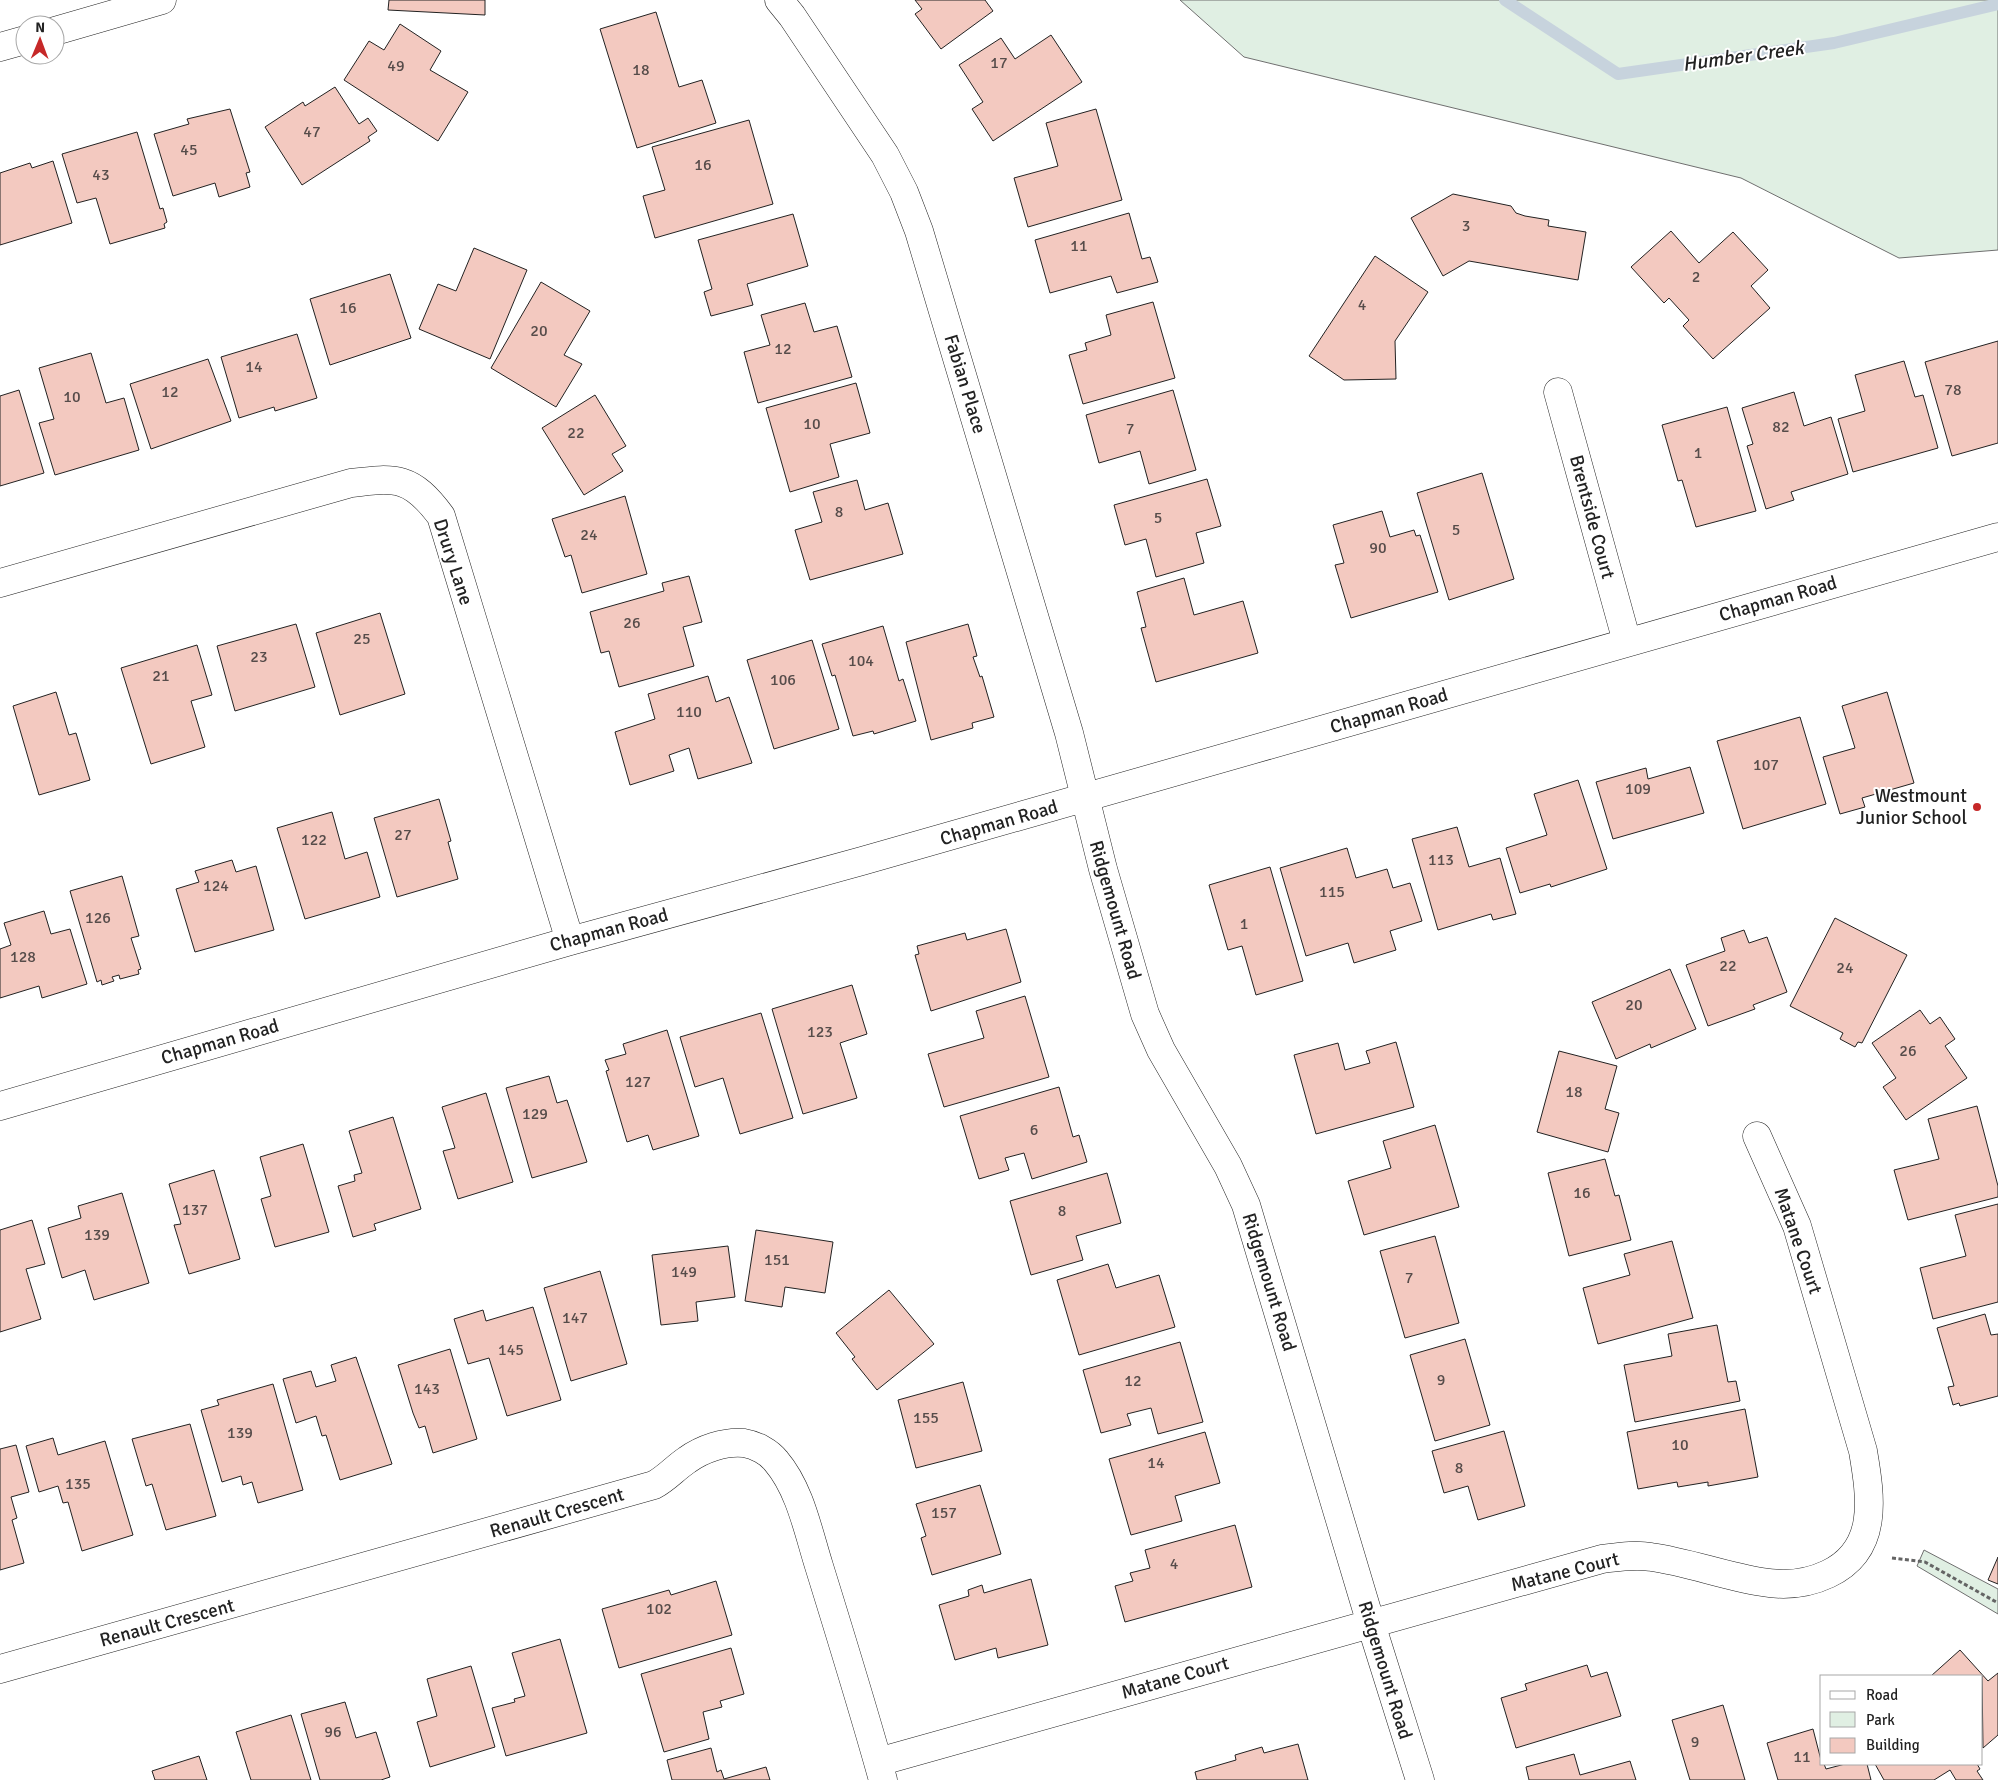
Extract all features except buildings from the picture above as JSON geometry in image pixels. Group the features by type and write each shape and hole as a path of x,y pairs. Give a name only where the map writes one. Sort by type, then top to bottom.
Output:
{"street":[{"path":"65,28 162,0"},
{"name":"Fabian Place","path":"779,0 792,16 885,155 904,192 919,231 1066,724 1085,798"},
{"path":"0,47 15,43"},
{"name":"Brentside Court","path":"1558,392 1627,642"},
{"name":"Drury Lane","path":"0,582 351,483 378,479 402,482 424,494 440,516 570,941"},
{"name":"Chapman Road","path":"0,1106 570,941 1085,798 1998,537"},
{"name":"Ridgemount Road","path":"1085,798 1145,1014 1161,1050 1228,1166 1246,1205 1370,1624 1420,1780"},
{"name":"Matane Court","path":"880,1771 1305,1641 1602,1559 1650,1556 1762,1583 1792,1584 1817,1579 1841,1568 1857,1553 1867,1528 1870,1507 1863,1451 1797,1226 1757,1136"},
{"name":"Renault Crescent","path":"0,1669 654,1485 665,1479 686,1460 707,1449 743,1443 758,1447 776,1460 787,1477 801,1508 851,1665 880,1771"}],"path":[{"path":"1857,1553 1925,1562 1998,1603"}],"green space":[{"path":"1180,0 1998,0 1998,250 1899,258 1741,178 1244,57"},
{"path":"1924,1550 1998,1589 1998,1614 1917,1566"}],"waterway":[{"name":"Humber Creek","path":"1505,0 1618,74 1834,43 1998,4"}],"place":[{"name":"Westmount Junior School","path":"1977,807"}]}
